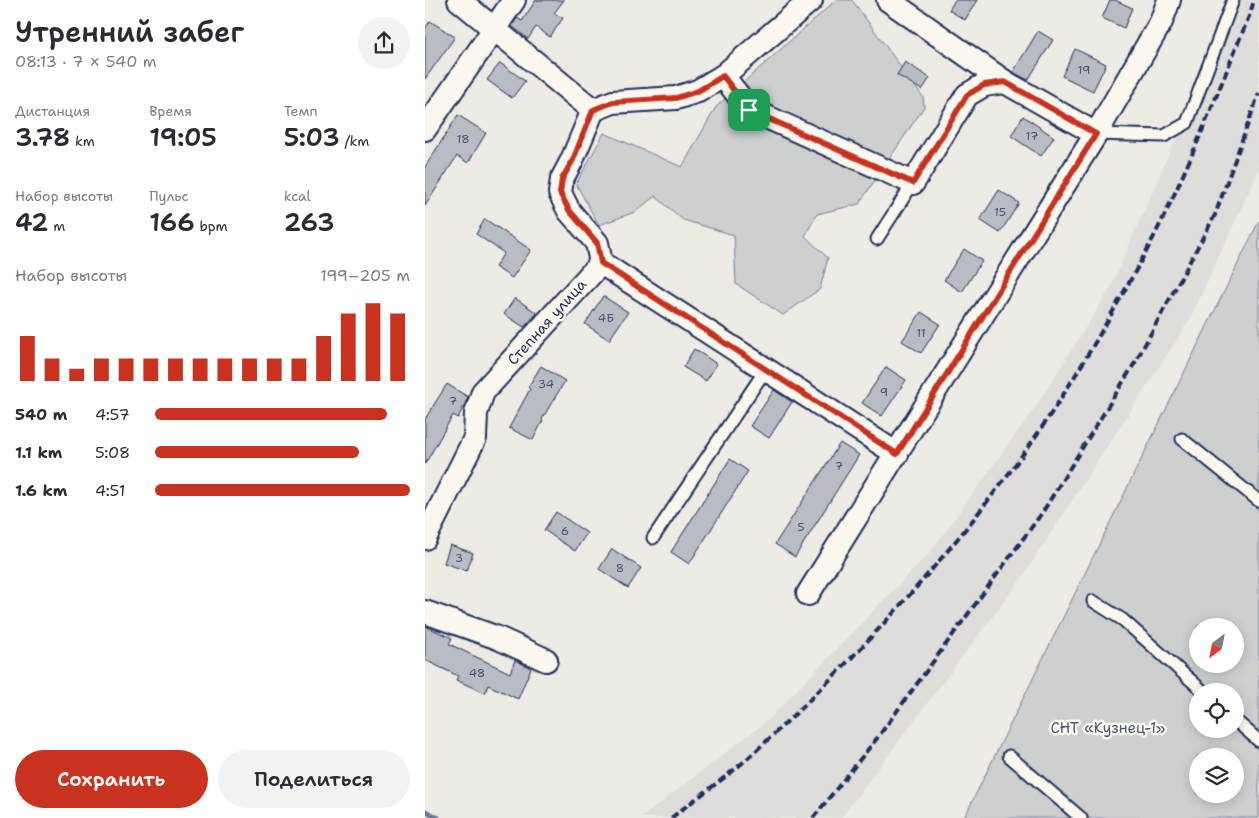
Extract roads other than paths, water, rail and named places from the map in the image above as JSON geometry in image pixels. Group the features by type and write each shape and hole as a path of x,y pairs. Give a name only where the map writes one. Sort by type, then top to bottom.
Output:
{"street":[{"path":"459,0 593,110"},
{"path":"425,129 514,0"},
{"path":"811,0 723,76 698,91 676,98 613,102 593,110 573,160 562,179 560,193 569,210 597,243 601,263 897,454"},
{"path":"888,0 1005,82 1096,134"},
{"path":"807,594 897,454 1096,134 1161,22 1169,0"},
{"path":"723,76 749,110 913,183 967,95 984,85 1005,82"},
{"name":"Степная улица","path":"425,538 475,438 476,413 483,392 601,263"},
{"path":"425,612 498,638 546,660"}],"lane":[{"path":"1096,134 1164,136 1187,124 1233,0"},
{"path":"877,239 913,183"},
{"path":"653,538 766,369"},
{"path":"1182,439 1259,501"},
{"path":"1093,601 1123,620 1194,683"},
{"path":"1244,728 1259,741"},
{"path":"1009,756 1081,818"}],"waterway":[{"path":"425,811 438,818"}],"railway":[{"path":"671,818 747,759 854,655 954,544 1033,440 1101,332 1162,221 1201,133 1254,0"},
{"path":"813,818 878,737 1042,513 1136,361 1215,215 1259,93"}],"park label":[{"name":"СНТ «Кузнец-1»","path":"1108,728"}]}
